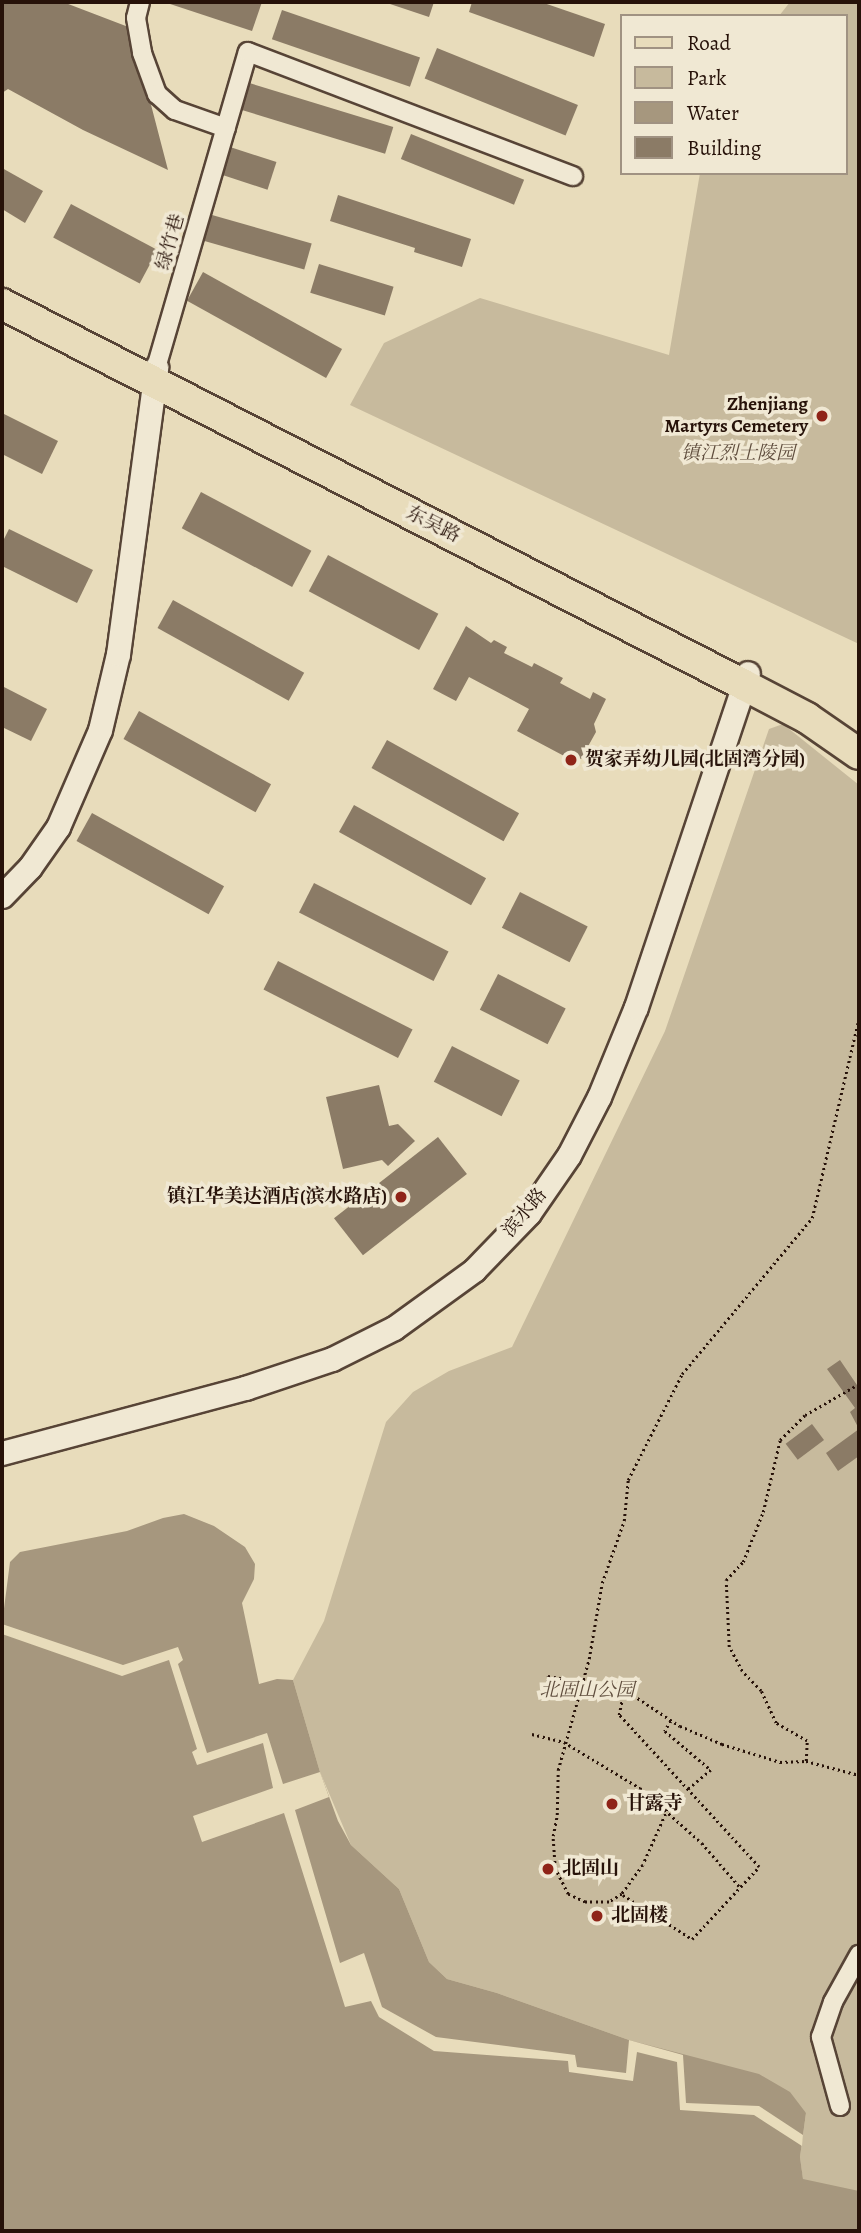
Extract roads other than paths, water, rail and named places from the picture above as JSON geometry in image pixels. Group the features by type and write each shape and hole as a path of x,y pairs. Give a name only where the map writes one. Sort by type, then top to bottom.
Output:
{"main road":[{"name":"东吴路","path":"2,289 155,375 746,679 814,707 859,738"},
{"name":"东吴路","path":"2,304 155,375"},
{"name":"东吴路","path":"746,679 859,754"}],"street":[{"path":"140,2 136,18 140,45 157,94 176,110 226,128"},
{"name":"绿竹巷","path":"155,375 248,52 573,176"},
{"path":"2,896 30,867 58,827 100,730 118,654 155,375"},
{"name":"滨水路","path":"2,1453 245,1388 332,1359 394,1328 474,1269 529,1213 569,1155 599,1097 636,1007 746,679"},
{"path":"840,2106 821,2037 834,2002 859,1955"}],"water":[{"path":"184,1514 214,1526 245,1547 255,1564 254,1579 242,1603 259,1684 277,1679 293,1680 320,1772 338,1821 351,1845 399,1889 429,1962 447,1979 497,1993 629,2040 759,2074 790,2092 806,2113 800,2157 803,2179 859,2191 859,2231 2,2231 2,1624 10,1562 20,1552 127,1531 163,1518"}],"place":[{"name":"Zhenjiang Martyrs Cemetery","path":"822,416"},
{"name":"贺家弄幼儿园(北固湾分园)","path":"571,760"},
{"name":"镇江华美达酒店(滨水路店)","path":"401,1197"},
{"name":"甘露寺","path":"612,1804"},
{"name":"北固山","path":"548,1869"},
{"name":"北固楼","path":"597,1916"}],"park label":[{"name":"镇江烈士陵园","path":"738,454"},
{"name":"北固山公园","path":"587,1691"}]}
